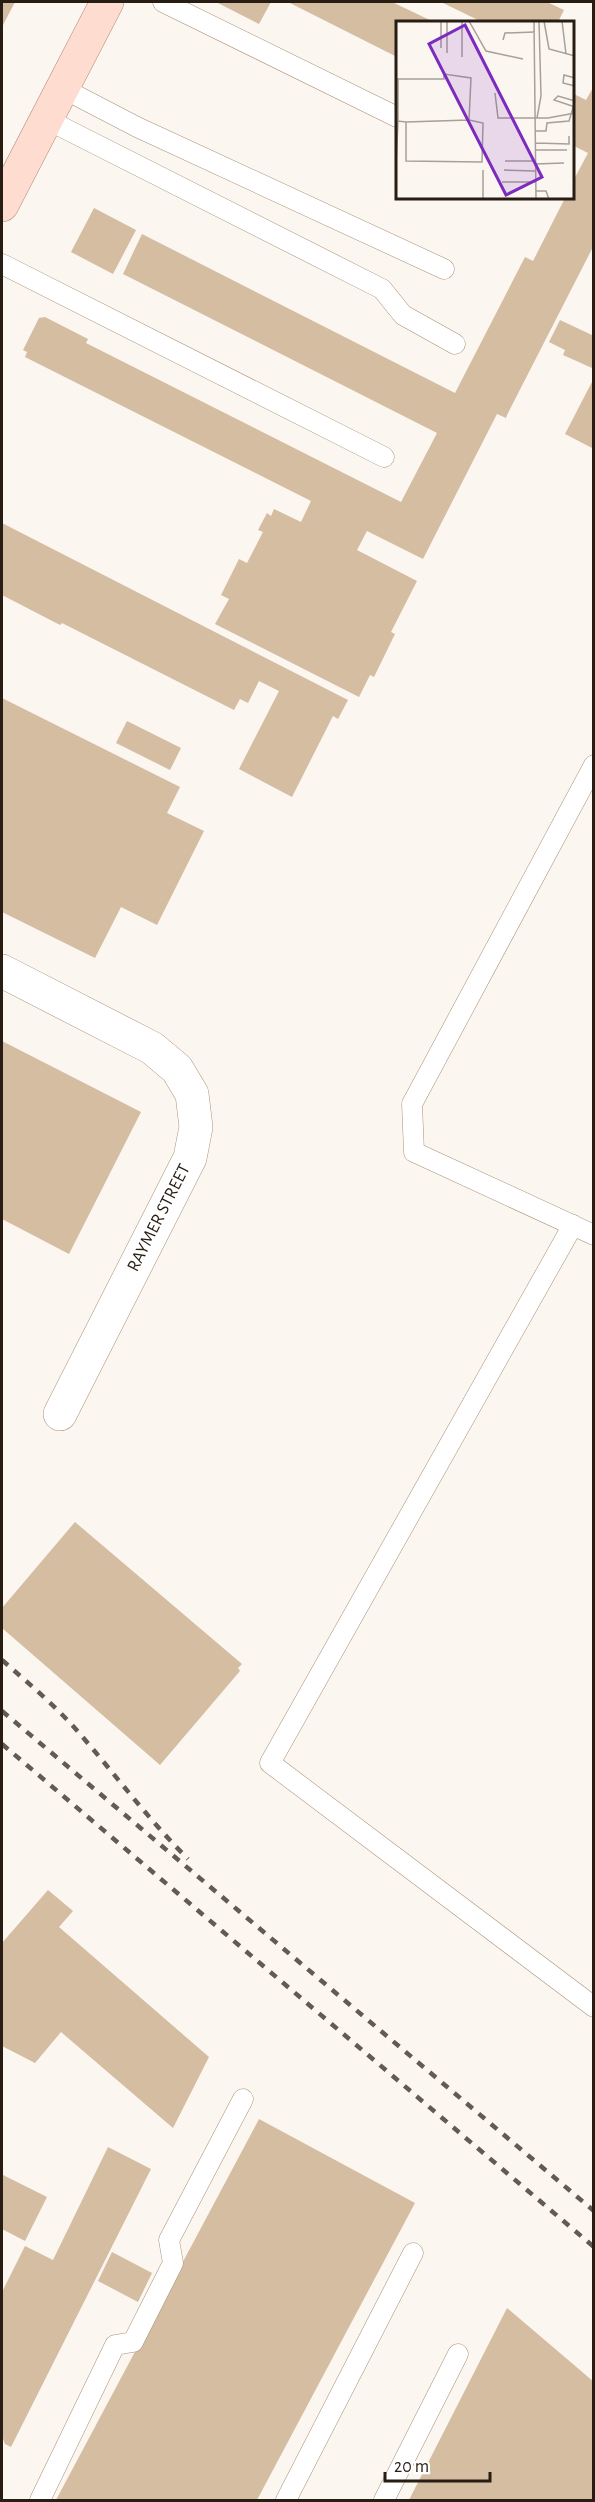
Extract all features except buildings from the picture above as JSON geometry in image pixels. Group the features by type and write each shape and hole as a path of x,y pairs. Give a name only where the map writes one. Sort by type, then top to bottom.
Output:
{"main road":[{"path":"2,205 107,2"}],"street":[{"name":"RAYMER STREET","path":"2,971 152,1048 177,1069 192,1094 196,1127 190,1158 60,1414"}],"lane":[{"path":"163,2 396,117"},
{"path":"62,88 137,127 444,269"},
{"path":"46,119 382,289 403,315 455,344"},
{"path":"2,264 384,457"},
{"path":"594,765 412,1104 414,1152 594,1235"},
{"path":"573,1225 270,1763 594,2007"},
{"path":"40,2500 115,2345 133,2342 173,2263 170,2240 243,2099"},
{"path":"286,2500 413,2253"},
{"path":"384,2500 458,2354"}],"railway":[{"path":"2,1660 73,1726 188,1859"},
{"path":"2,1711 594,2211"},
{"path":"2,1744 594,2247"}]}
